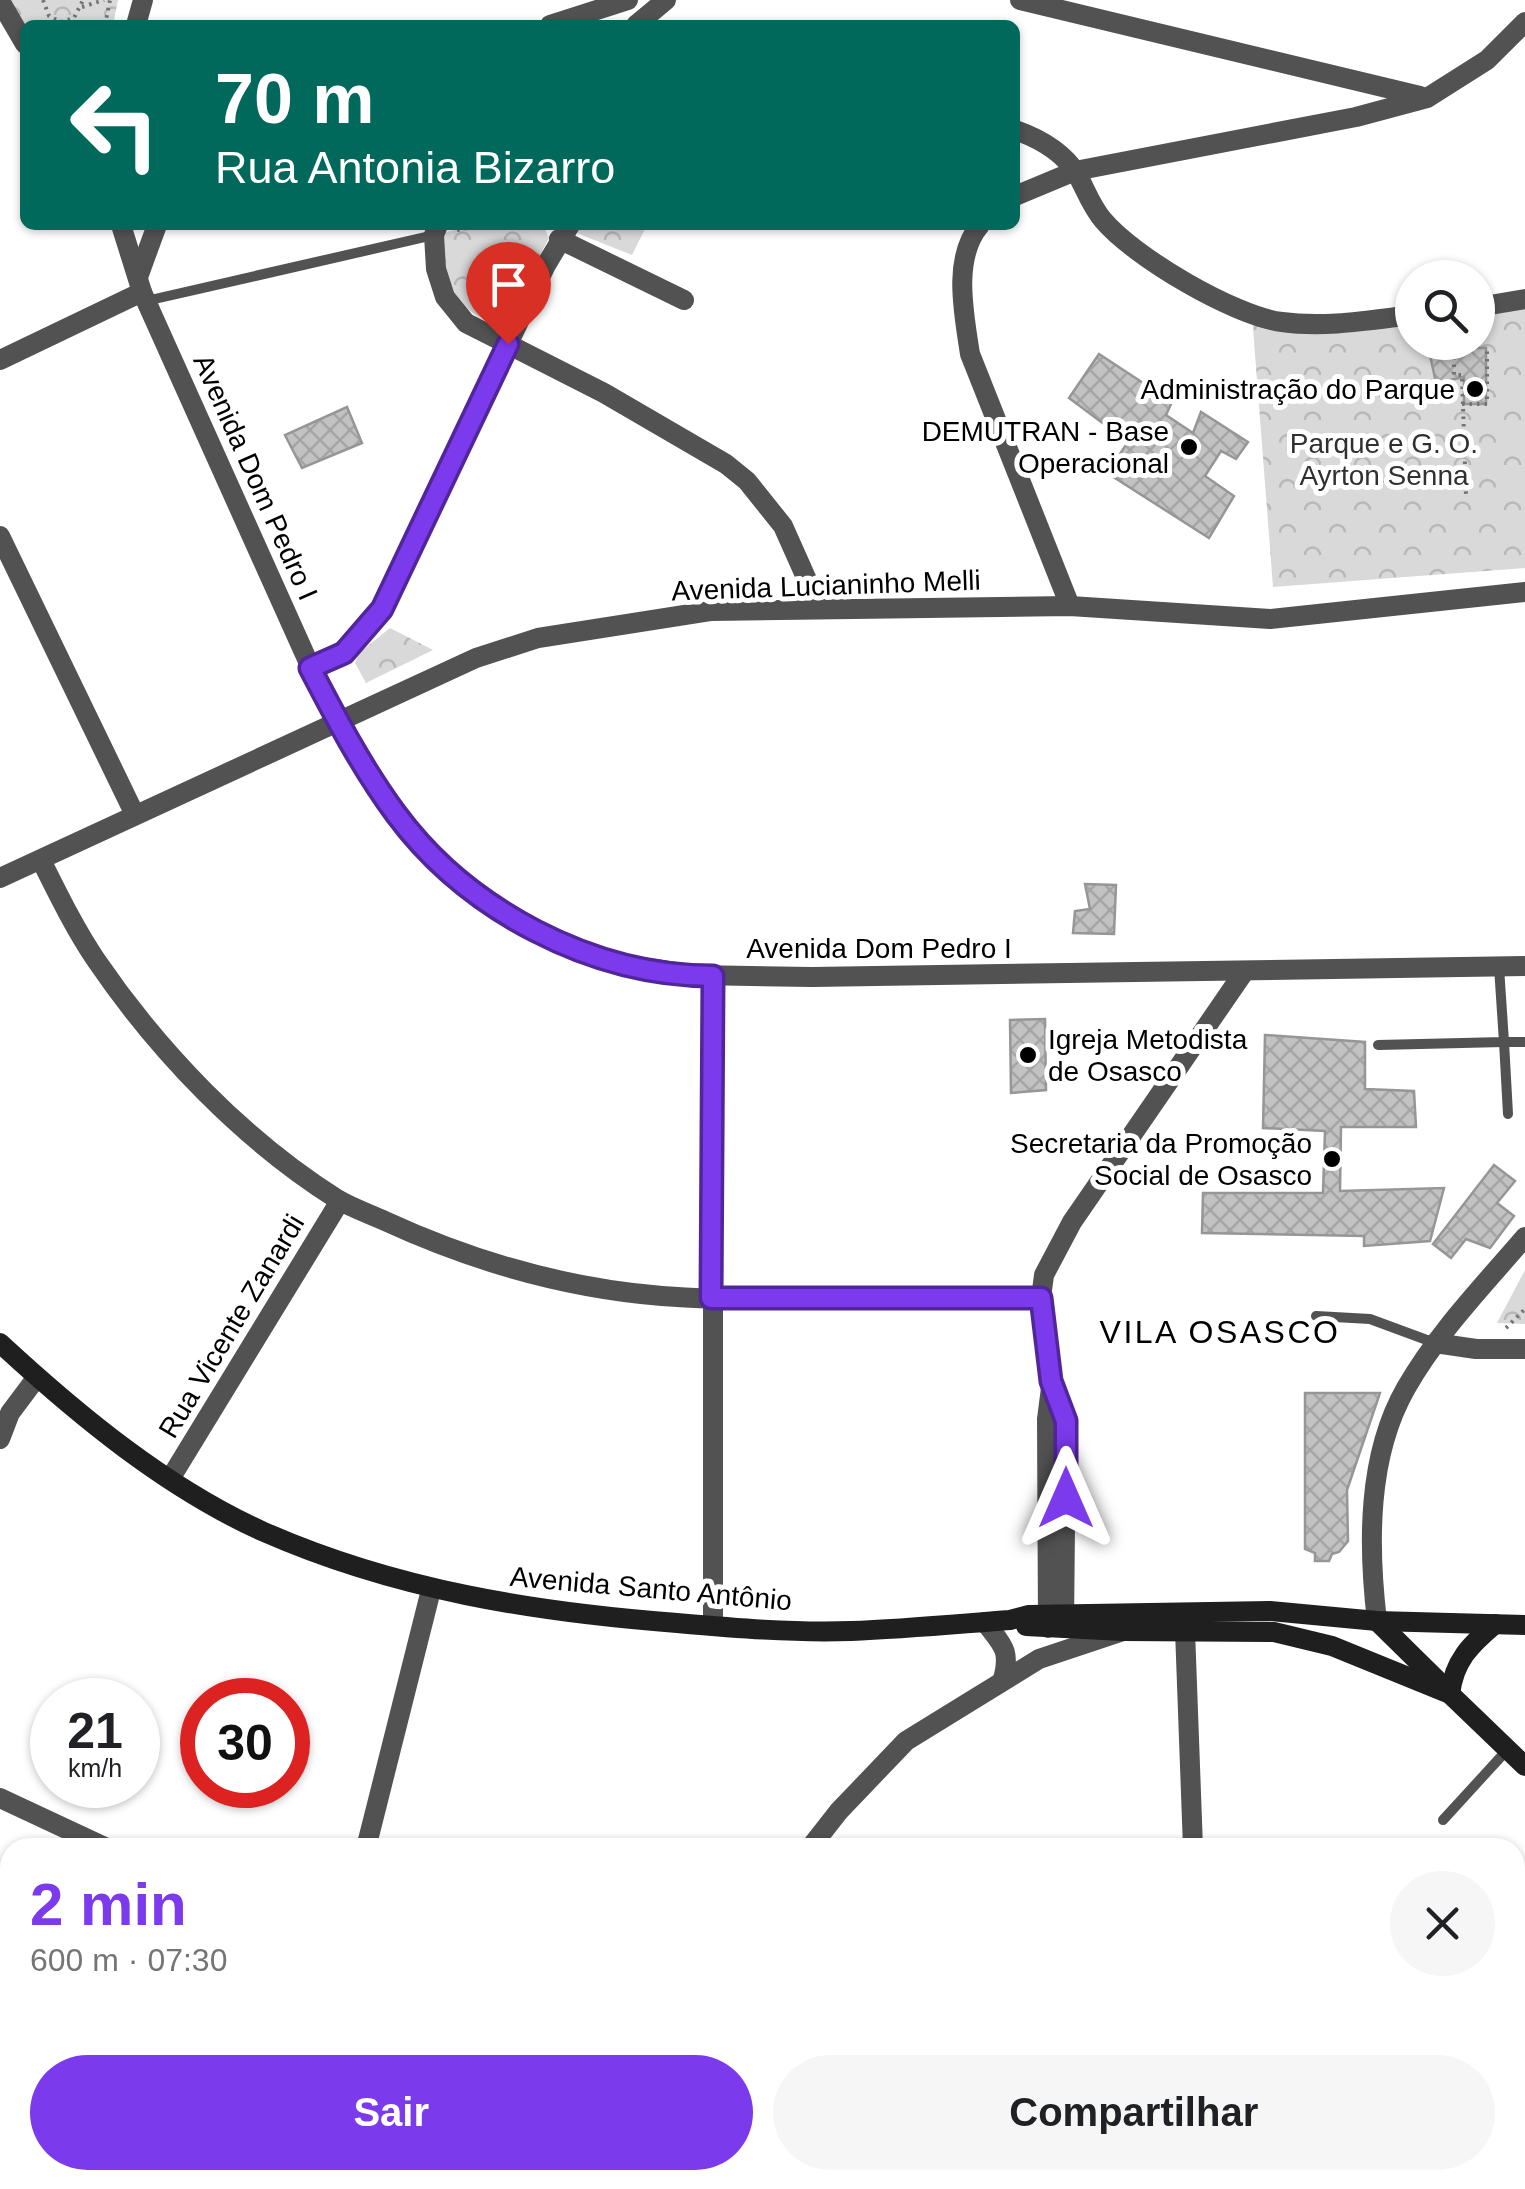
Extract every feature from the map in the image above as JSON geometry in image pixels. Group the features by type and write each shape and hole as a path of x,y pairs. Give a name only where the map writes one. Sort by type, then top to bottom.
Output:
{"main road":[{"name":"Avenida Santo Antônio","path":"0,1343 116,1442 170,1479 262,1531 378,1575 431,1590 586,1616 848,1631 1010,1620 1028,1626 1057,1621 1270,1610 1378,1620 1525,1624"},
{"path":"1378,1620 1525,1766"},
{"name":"Avenida Santo Antônio","path":"1057,1621 1123,1631 1274,1632 1332,1646 1450,1694"},
{"path":"1450,1694 1453,1672 1462,1656 1495,1624"}],"street":[{"path":"566,20 628,0"},
{"path":"642,20 666,0"},
{"path":"1020,0 1427,98"},
{"path":"0,1 20,35"},
{"path":"1020,194 1075,171 1356,117 1427,98 1487,60 1525,22"},
{"path":"1020,132 1050,146 1075,171 1091,204 1107,225 1203,292 1280,322 1332,324 1395,317"},
{"name":"Avenida Dom Pedro I","path":"123,230 142,290 310,668 339,723 397,815 457,879 517,919 578,952 634,966 713,976 812,978 1525,966"},
{"path":"0,360 142,290 156,230"},
{"path":"436,230 436,269 445,297 466,323 726,464 747,481 782,526 820,609"},
{"path":"975,230 970,236 963,274 970,354 1070,606"},
{"path":"310,668 344,653 382,609 565,232 684,300"},
{"path":"1495,304 1525,299"},
{"path":"0,536 136,816"},
{"name":"Avenida Lucianinho Melli","path":"0,878 476,658 538,638 710,611 1070,606 1270,619 1525,592"},
{"path":"41,860 94,957 200,1086 256,1137 340,1201 436,1244 511,1270 578,1286 663,1296 1041,1298"},
{"path":"1057,1621 1066,1421 1051,1381 1041,1298 1052,1257 1244,972"},
{"path":"713,976 713,1626"},
{"name":"Rua Vicente Zanardi","path":"170,1479 340,1201"},
{"path":"1378,1620 1372,1508 1388,1429 1404,1390 1435,1343 1525,1237"},
{"path":"1435,1343 1476,1349 1525,1349"},
{"path":"0,1439 10,1414 37,1377"},
{"path":"369,1838 431,1590"},
{"path":"985,1622 1006,1650 1004,1679"},
{"path":"1186,1630 1193,1838"},
{"path":"818,1838 906,1741 1039,1659 1123,1631"},
{"path":"0,1798 86,1838"}],"lane":[{"path":"142,290 436,230"},
{"path":"1499,968 1508,1114"},
{"path":"1378,1045 1525,1042"},
{"path":"1316,1316 1370,1319 1435,1343"},
{"path":"1443,1820 1508,1749"}],"path":[{"path":"40,20 45,11 43,0"},
{"path":"82,0 82,7"},
{"path":"71,20 82,7 107,0"},
{"path":"45,11 55,20"},
{"path":"1454,360 1454,375 1462,375 1466,496"},
{"path":"1462,404 1487,404 1487,360"}],"green space":[{"path":"10,0 118,0 114,20 22,20"},
{"path":"456,230 545,230 549,238 502,326 460,302 448,281 436,234"},
{"path":"569,230 644,230 632,255"},
{"name":"Parque e G. O. Ayrton Senna","path":"1525,303 1525,568 1273,587 1252,315 1395,318 1395,360 1495,360 1495,307"},
{"path":"390,628 433,650 366,683 355,663 359,653"},
{"path":"1525,1270 1525,1324 1497,1323"}],"building":[{"name":"DEMUTRAN - Base Operacional","path":"1099,354 1172,402 1166,415 1193,433 1201,412 1248,442 1236,459 1221,451 1205,476 1234,496 1209,538 1107,473 1128,442 1069,398"},
{"name":"Administração do Parque","path":"1431,360 1486,360 1486,404 1464,404 1464,377 1436,383"},
{"path":"347,407 362,443 302,468 285,435"},
{"path":"1085,884 1116,885 1114,934 1073,933 1075,911 1090,909"},
{"name":"Igreja Metodista de Osasco","path":"1045,1019 1046,1090 1011,1093 1010,1020"},
{"name":"Secretaria da Promoção Social de Osasco","path":"1265,1035 1365,1042 1365,1089 1414,1091 1416,1127 1341,1127 1340,1191 1444,1188 1430,1241 1364,1246 1364,1236 1202,1233 1203,1193 1323,1193 1325,1131 1263,1128"},
{"path":"1494,1165 1515,1181 1497,1203 1514,1216 1490,1248 1466,1239 1451,1258 1433,1244"},
{"path":"1305,1393 1380,1393 1347,1490 1348,1541 1329,1561 1315,1561 1315,1553 1305,1549"}],"place":[{"name":"Administração do Parque","path":"1475,389"},
{"name":"DEMUTRAN - Base Operacional","path":"1189,447"},
{"name":"Igreja Metodista de Osasco","path":"1028,1055"},
{"name":"Secretaria da Promoção Social de Osasco","path":"1332,1159"}],"district":[{"name":"VILA OSASCO","path":"1220,1332"}],"route":[{"path":"508,344 382,609 344,653 310,668 360,760 397,815 457,879 517,919 578,952 634,966 713,976 711,1298 1041,1298 1051,1381 1066,1421 1066,1498"}]}
